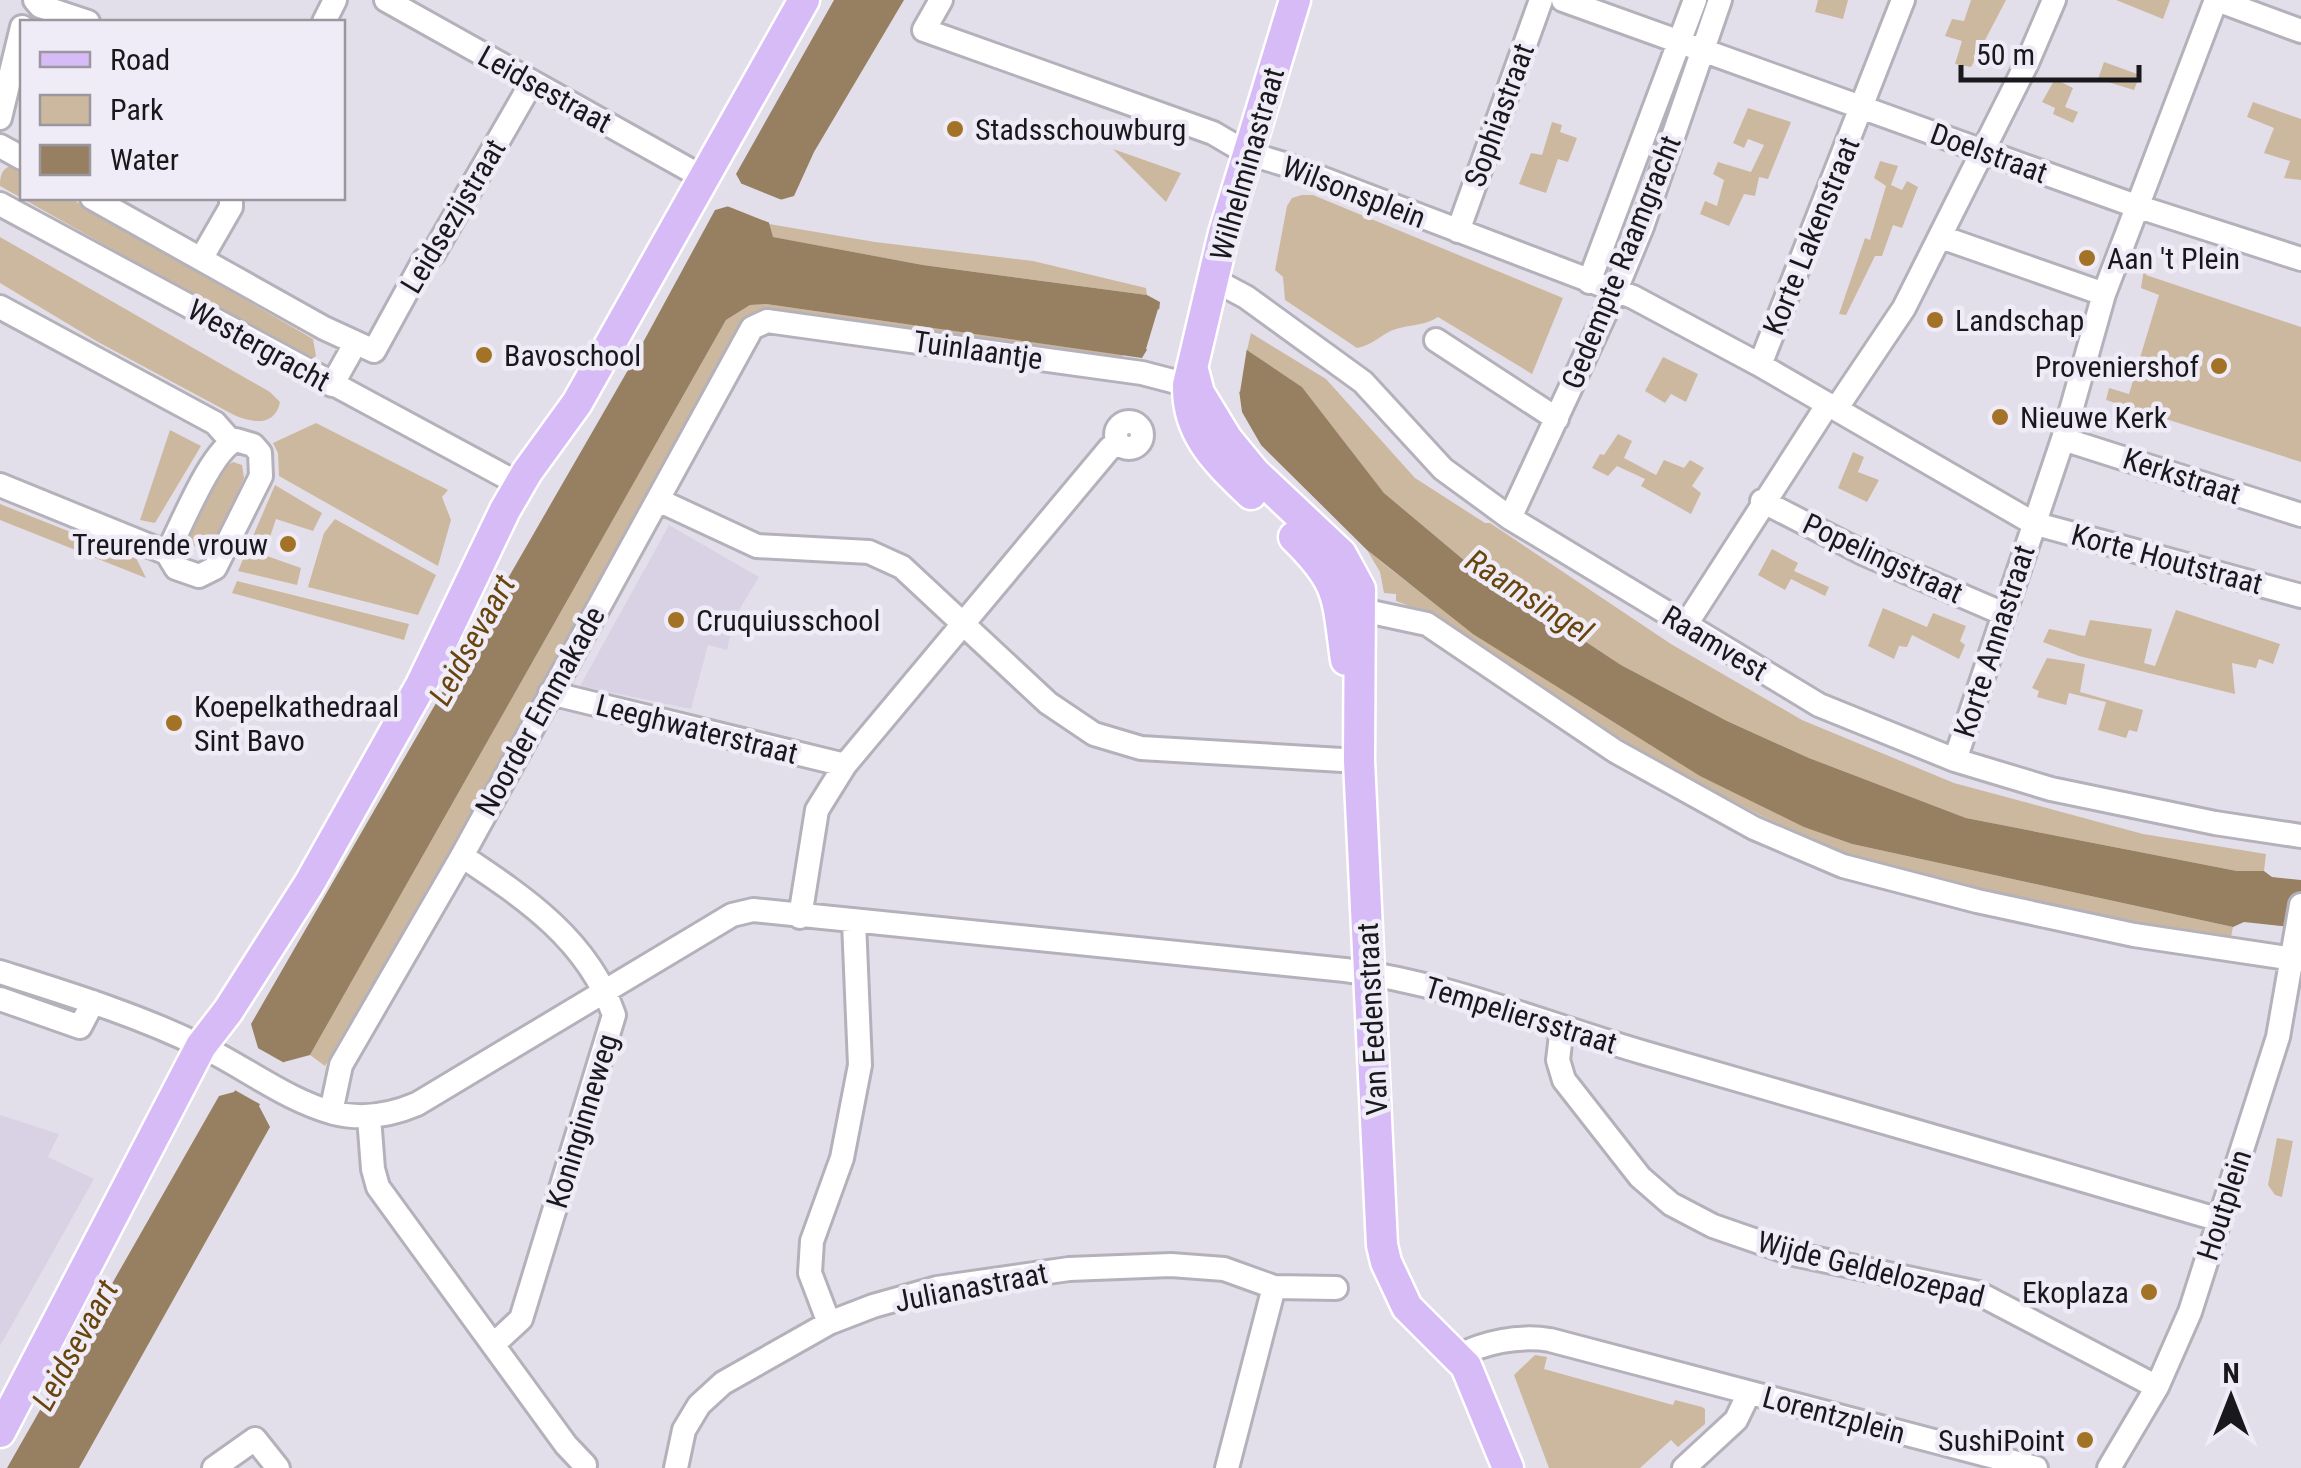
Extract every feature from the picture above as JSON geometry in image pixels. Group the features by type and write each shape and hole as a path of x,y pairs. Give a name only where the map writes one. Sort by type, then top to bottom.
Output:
{"main road":[{"path":"4,1415 202,1046 309,884 421,685 467,584 523,478 577,403 804,0"},
{"name":"Wilhelminastraat","path":"1190,378 1247,153 1296,0"},
{"path":"1190,378 1227,439 1255,472 1342,554 1354,573 1350,607"},
{"name":"Van Eedenstraat","path":"1350,607 1382,1244 1392,1276 1424,1298 1464,1352"},
{"path":"1464,1352 1466,1366 1508,1468"},
{"path":"1464,1352 1482,1362 1526,1468"}],"street":[{"path":"32,0 82,20"},
{"name":"Leidsestraat","path":"386,0 704,178"},
{"name":"Wilsonsplein","path":"941,0 924,30 1213,133 1247,153 1287,164 1633,298 1832,406"},
{"name":"Sophiastraat","path":"1458,231 1540,0"},
{"name":"Doelstraat","path":"1563,0 2136,206 2301,259"},
{"name":"Gedempte Raamgracht","path":"1510,518 1616,292 1642,227 1690,45 1695,0"},
{"name":"Gedempte Raamgracht","path":"1589,282 1690,45 1720,0"},
{"name":"Korte Lakenstraat","path":"1760,364 1903,0"},
{"path":"1685,626 1762,500 1904,308 2027,63 2054,0"},
{"path":"2216,0 2301,32"},
{"name":"Korte Annastraat","path":"1955,760 2062,439 2104,294 2216,0"},
{"path":"0,118 20,37"},
{"name":"Leidsezijstraat","path":"332,385 371,343 532,82"},
{"name":"Westergracht","path":"96,200 202,259 371,343"},
{"path":"202,259 231,207 231,200"},
{"name":"Westergracht","path":"0,204 332,385 523,478"},
{"path":"1941,237 2104,294"},
{"name":"Raamvest","path":"1214,280 1246,297 1363,382 1443,469 1510,518 1819,705 1955,760 2051,789 2215,823 2301,836"},
{"path":"0,307 215,423 231,441 253,445 263,467 215,568 199,576 176,568 167,553 0,484"},
{"name":"Tuinlaantje","path":"767,321 1190,378"},
{"name":"Noorder Emmakade","path":"331,1112 342,1065 462,856 744,339 752,328 767,321"},
{"path":"1436,340 1557,419"},
{"name":"Korte Houtstraat","path":"1832,406 2033,523 2301,596"},
{"name":"Kerkstraat","path":"2062,439 2301,514"},
{"path":"167,553 218,455 231,441"},
{"path":"800,917 817,810 845,765 1118,443"},
{"path":"658,500 757,546 869,552 902,567 1048,703 1094,734 1141,748 1359,760"},
{"name":"Popelingstraat","path":"1762,500 1865,554 2004,614"},
{"path":"1350,607 1427,624 1616,751 1754,828 1843,866 1977,901 2134,935 2296,960"},
{"name":"Leeghwaterstraat","path":"550,693 845,765"},
{"path":"0,972 93,1002 202,1046 331,1112 368,1117 400,1111 605,990 564,932 520,895 462,856"},
{"name":"Koninginneweg","path":"494,1344 520,1319 550,1224 614,1014 605,990 732,915 753,910 800,917"},
{"name":"Houtplein","path":"2110,1468 2157,1387 2190,1312 2278,1037 2296,960 2298,916"},
{"name":"Tempeliersstraat","path":"800,917 1371,973 1428,986 2220,1220"},
{"path":"829,1324 810,1273 812,1242 842,1158 860,1065 854,922"},
{"path":"0,999 80,1027 93,1002"},
{"name":"Wijde Geldelozepad","path":"1562,1027 1558,1060 1564,1080 1640,1177 1672,1204 1713,1226 1794,1254 1978,1293 2157,1387"},
{"path":"368,1117 372,1169 378,1186 566,1444 589,1467"},
{"name":"Julianastraat","path":"676,1468 684,1430 698,1405 724,1384 829,1324 873,1306 937,1288 1069,1270 1171,1265 1224,1269 1274,1287 1336,1288"},
{"path":"1228,1468 1274,1287"},
{"name":"Lorentzplein","path":"1464,1352 1534,1338 2036,1468"},
{"name":"Lorentzplein","path":"1684,1468 1736,1420 1749,1393"},
{"path":"214,1468 255,1439 278,1468"}],"shaded area":[{"name":"Cruquiusschool","path":"669,525 759,577 729,627 732,628 727,650 708,645 691,709 580,686"},
{"path":"0,1115 59,1134 48,1157 94,1179 0,1346"}],"green space":[{"path":"1818,0 1848,0 1843,19 1815,12"},
{"path":"1971,0 2006,0 1971,67 1955,64 1962,41 1945,36 1952,19 1964,21"},
{"path":"2116,0 2170,0 2163,19"},
{"path":"2104,62 2140,75 2134,90 2098,79"},
{"path":"2055,79 2073,88 2065,107 2078,112 2073,123 2053,114 2055,108 2042,102"},
{"path":"2253,102 2301,119 2301,180 2284,178 2290,161 2264,153 2274,128 2247,117"},
{"path":"1748,108 1791,122 1768,179 1759,177 1755,196 1744,194 1729,226 1700,214 1705,201 1717,206 1724,180 1713,174 1718,162 1751,172 1764,145 1748,139 1744,148 1733,143"},
{"path":"1552,122 1562,125 1560,132 1577,138 1568,162 1558,159 1546,193 1519,184 1531,153 1542,155"},
{"path":"1113,149 1181,173 1166,202"},
{"path":"1880,161 1898,166 1891,185 1902,190 1907,181 1918,187 1902,228 1893,225 1882,256 1875,256 1846,315 1839,314 1865,238 1870,240 1886,186 1874,178"},
{"path":"13,165 20,169 20,197 0,186 6,168"},
{"path":"1313,195 1563,298 1532,374 1438,317 1391,331 1357,348 1285,300 1283,277 1275,270 1287,206 1292,198"},
{"path":"25,200 73,200 313,339 316,356 310,360"},
{"path":"769,224 875,242 1033,261 1146,288 1147,295 923,265 772,237"},
{"path":"0,237 270,392 280,402 277,410 262,421 234,415 98,342 0,283"},
{"name":"Proveniershof","path":"2144,269 2146,275 2301,327 2301,462 2106,400 2109,388 2129,394 2159,295 2141,288"},
{"path":"766,304 1123,355 1120,359 743,322 458,837 325,1066 310,1055 726,320 750,305"},
{"path":"1251,333 1326,379 1415,478 1490,523 1671,644 1802,720 1954,783 2143,834 2266,854 2264,871 2237,871 1966,818 1809,758 1727,721 1621,665 1471,566 1384,493 1302,387 1247,350"},
{"path":"1663,357 1698,374 1686,402 1671,394 1665,403 1645,391"},
{"path":"316,423 448,490 442,497 451,520 438,566 279,476 278,453 273,443"},
{"path":"170,430 201,446 155,523 140,520"},
{"path":"1618,434 1632,441 1624,458 1656,475 1664,460 1684,468 1690,460 1704,468 1692,486 1701,493 1691,514 1641,486 1645,479 1617,466 1608,476 1592,468"},
{"path":"1853,452 1864,457 1858,472 1879,480 1867,502 1838,488"},
{"path":"233,462 242,465 244,478 215,544 210,550 197,548 190,540 190,531 225,467"},
{"path":"275,485 322,513 313,531 276,519 264,555 301,568 297,585 238,571"},
{"path":"0,504 136,558 146,578 0,520"},
{"path":"335,519 436,575 418,615 308,587 324,533"},
{"path":"1772,549 1798,563 1794,571 1829,587 1825,596 1791,579 1785,590 1758,575"},
{"path":"1367,550 1459,619 1627,728 1774,812 1852,844 2233,927 2231,937 2141,925 1983,892 1848,854 1764,817 1605,729 1436,616 1396,601 1396,594 1384,593 1380,572"},
{"path":"237,581 409,624 404,640 232,593"},
{"path":"1883,608 1927,627 1933,613 1966,626 1959,659 1912,635 1907,647 1899,646 1894,659 1868,646"},
{"path":"2176,610 2280,644 2273,664 2259,659 2256,668 2232,663 2235,694 2079,656 2043,642 2049,629 2085,636 2090,620 2152,629 2144,663 2155,666"},
{"path":"2047,658 2085,664 2080,692 2143,710 2137,732 2129,730 2126,738 2098,730 2106,702 2069,693 2066,705 2037,697 2039,691 2032,688"},
{"path":"2277,1138 2293,1141 2282,1197 2275,1195 2268,1185"},
{"path":"1535,1355 1547,1357 1544,1369 1673,1405 1675,1400 1702,1407 1705,1424 1678,1447 1671,1440 1640,1468 1549,1468 1514,1375"}],"water":[{"path":"834,0 904,0 814,152 794,196 780,200 769,223 773,237 923,265 1147,295 1160,302 1159,311 1247,350 1302,387 1384,493 1471,566 1621,665 1727,721 1809,758 1966,818 2301,880 2301,928 2244,922 2233,927 1852,844 1804,827 1700,776 1473,634 1367,550 1261,445 1242,412 1239,390 1148,348 1142,358 766,304 750,305 726,320 310,1055 284,1062 259,1106 270,1127 79,1468 7,1468 219,1096 234,1092 258,1048 251,1024 628,370 715,210 729,206 741,183 736,174"}],"pier":[{"path":"740,183 782,200 770,223 727,206"},
{"path":"1158,309 1247,348 1240,392 1146,349"},
{"path":"256,1047 288,1065 265,1107 233,1089"}],"place":[{"name":"Stadsschouwburg","path":"955,129"},
{"name":"Aan 't Plein","path":"2087,258"},
{"name":"Landschap","path":"1935,320"},
{"name":"Bavoschool","path":"484,355"},
{"name":"Proveniershof","path":"2219,366"},
{"name":"Nieuwe Kerk","path":"2000,417"},
{"name":"Treurende vrouw","path":"288,544"},
{"name":"Cruquiusschool","path":"676,620"},
{"name":"Koepelkathedraal Sint Bavo","path":"174,723"},
{"name":"Ekoplaza","path":"2149,1292"},
{"name":"SushiPoint","path":"2085,1440"}],"water label":[{"name":"Raamsingel","path":"1529,596"},
{"name":"Leidsevaart","path":"472,640"},
{"name":"Leidsevaart","path":"75,1345"}]}
